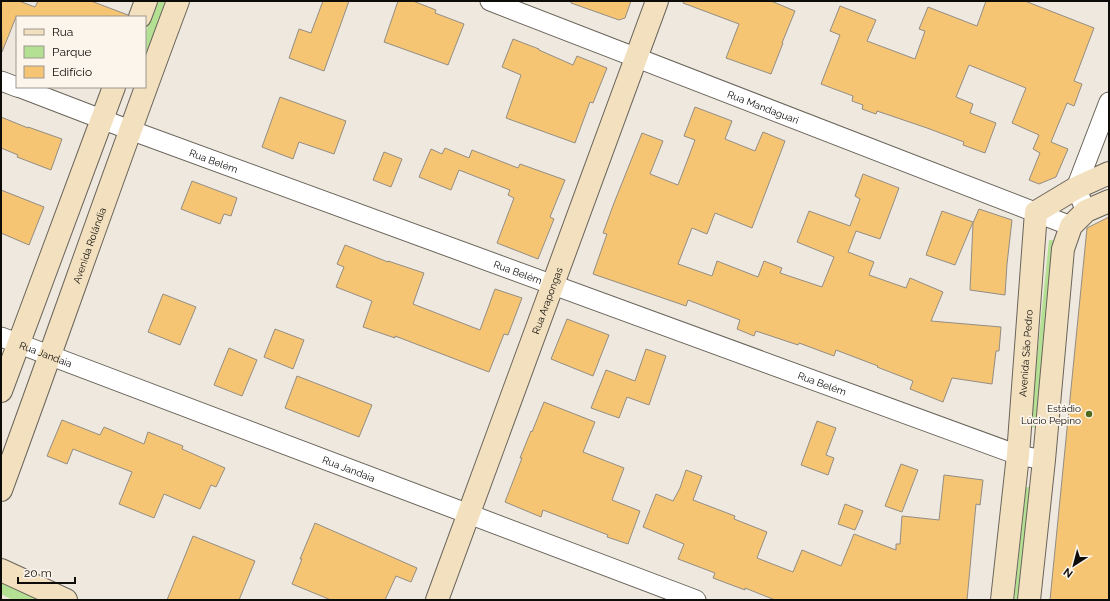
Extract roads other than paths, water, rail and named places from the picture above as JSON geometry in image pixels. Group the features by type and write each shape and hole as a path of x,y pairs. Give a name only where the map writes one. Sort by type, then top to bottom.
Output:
{"street":[{"path":"140,16 146,1"},
{"name":"Avenida Rolândia","path":"146,87 178,1"},
{"name":"Rua Mandaguari","path":"490,1 1071,226"},
{"name":"Rua Arapongas","path":"437,600 657,1"},
{"name":"Rua Belém","path":"1,81 16,86"},
{"name":"Rua Belém","path":"21,88 130,130 1018,455 1044,460"},
{"path":"1,391 10,340 114,88"},
{"name":"Avenida Rolândia","path":"1,490 146,88"},
{"path":"1086,211 1076,188 1109,102"},
{"path":"1036,212 1076,188 1108,178"},
{"path":"1029,600 1064,248 1071,226 1086,211 1109,201"},
{"name":"Avenida São Pedro","path":"1002,600 1018,455 1036,212"},
{"name":"Rua Jandaia","path":"10,340 696,600"},
{"path":"1,570 66,600"}],"place":[{"name":"Estádio Lúcio Pepino","path":"1089,414"}]}
